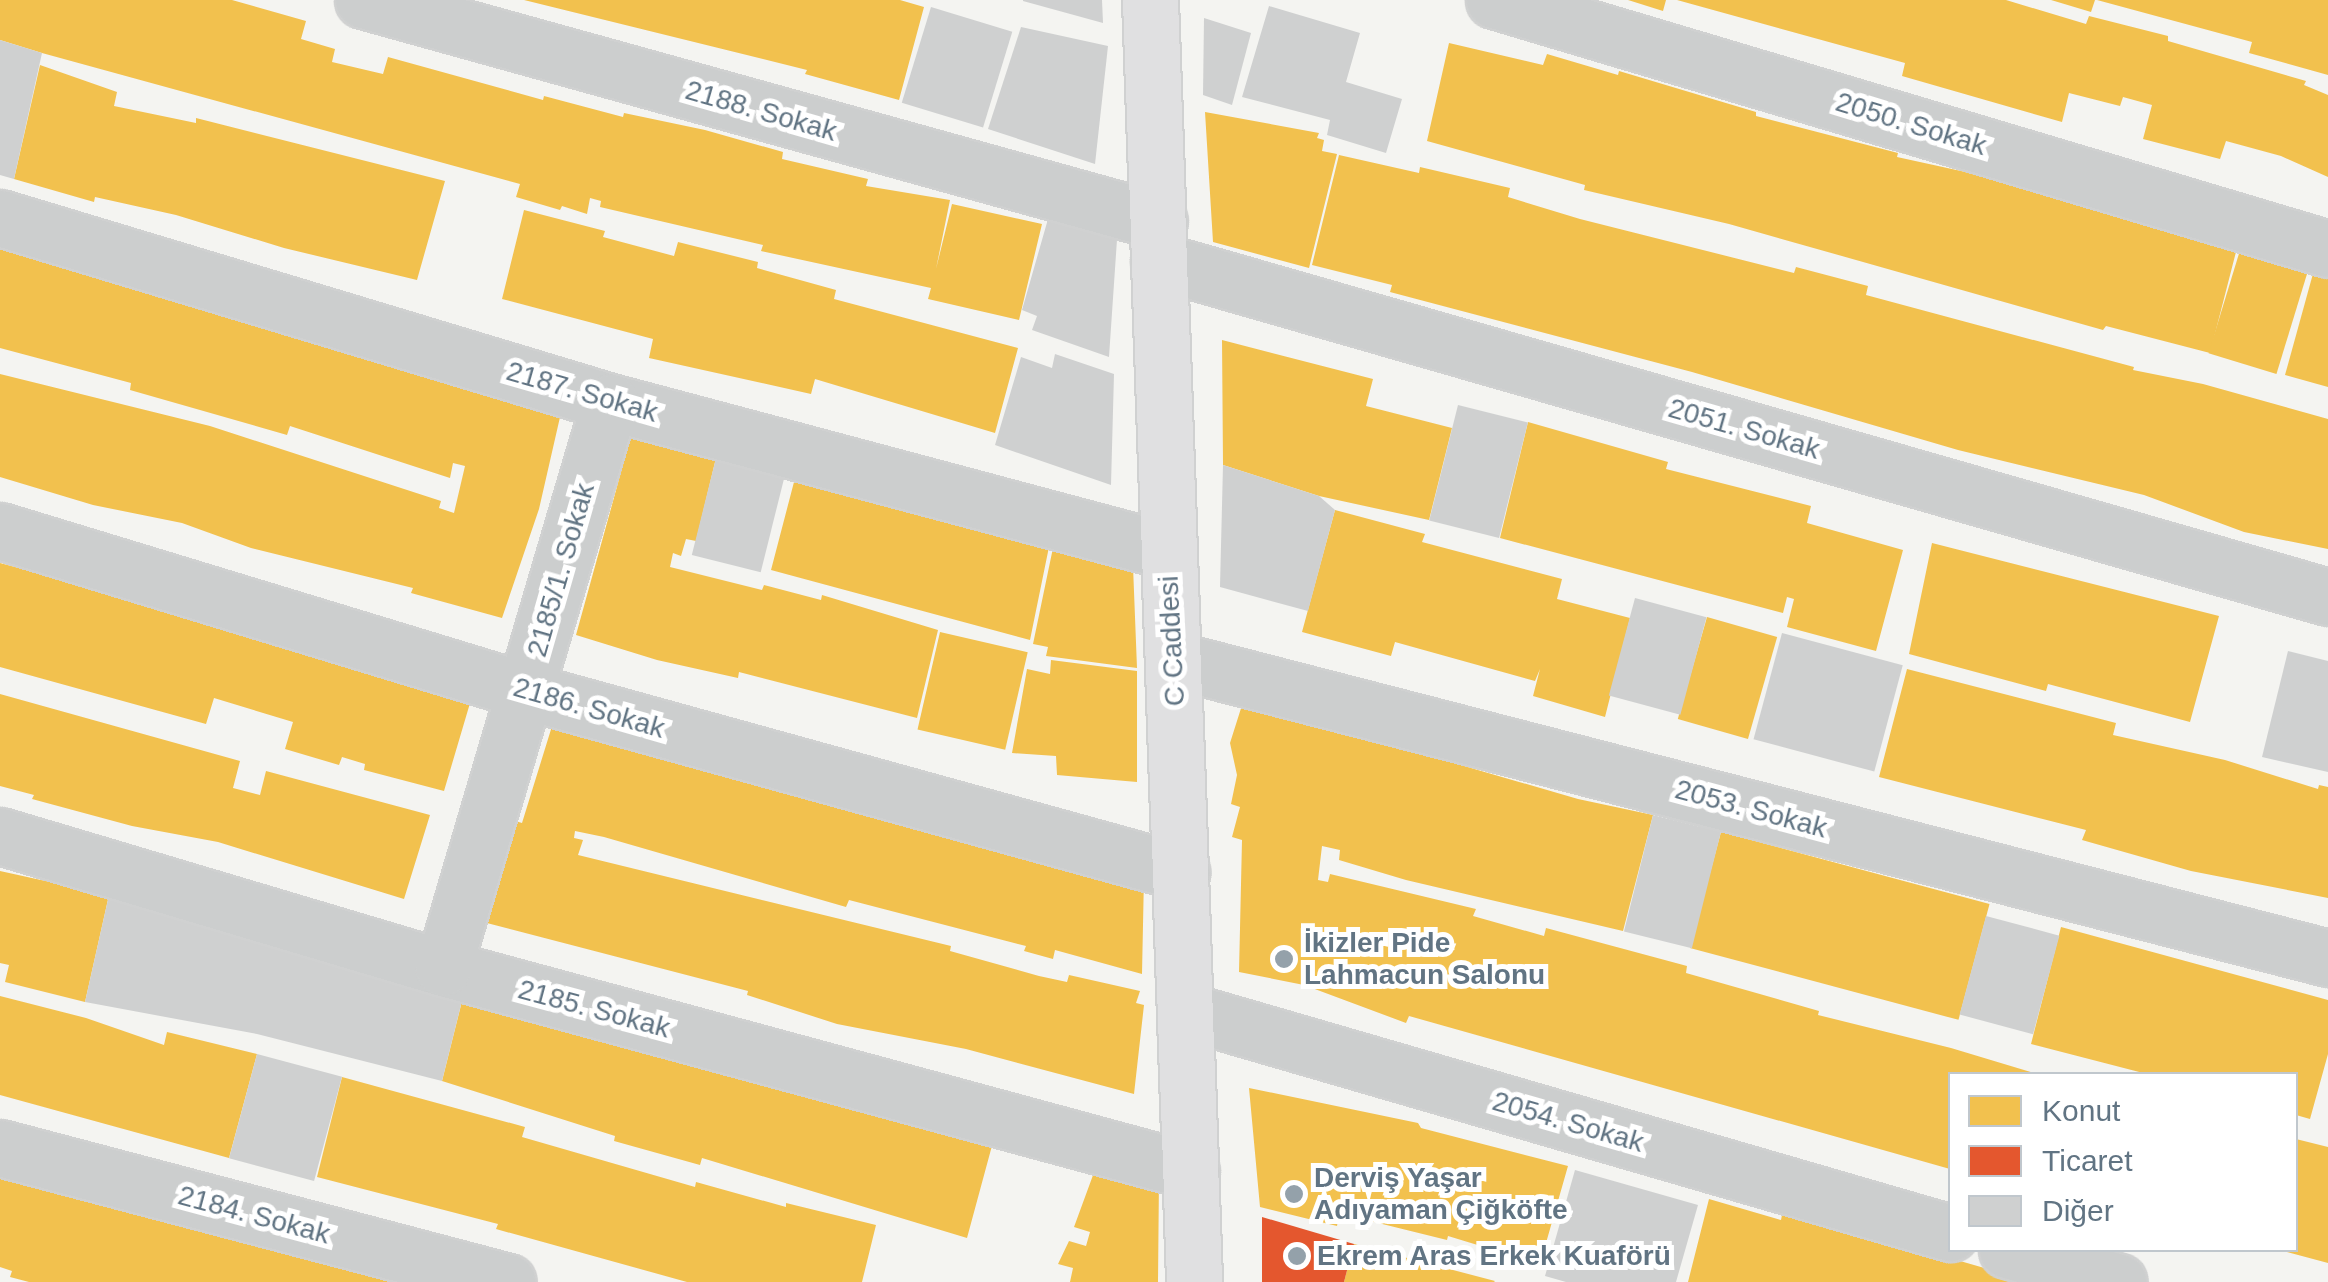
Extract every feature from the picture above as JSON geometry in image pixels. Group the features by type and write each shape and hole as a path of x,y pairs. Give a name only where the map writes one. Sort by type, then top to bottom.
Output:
{"street":[{"name":"2188. Sokak","path":"363,0 1159,241"},
{"name":"C Caddesi","path":"1150,0 1194,1282"},
{"name":"2050. Sokak","path":"1494,0 2328,249"},
{"name":"2187. Sokak","path":"0,218 610,402 1168,551"},
{"name":"2051. Sokak","path":"1159,241 2328,597"},
{"name":"2185/1. Sokak","path":"443,968 610,402"},
{"name":"2186. Sokak","path":"0,530 526,691 1181,872"},
{"name":"2053. Sokak","path":"1174,660 2328,958"},
{"name":"2185. Sokak","path":"0,836 443,968 1190,1172"},
{"name":"2054. Sokak","path":"1186,1010 1948,1232"},
{"name":"2184. Sokak","path":"0,1148 508,1282"},
{"path":"2014,1252 2119,1282"}],"building: Konut":[{"path":"0,0 232,0 306,21 301,39 335,49 332,62 383,74 388,57 543,100 544,96 623,117 624,113 705,130 783,152 782,159 868,179 866,186 950,200 936,269 952,204 1042,224 1019,320 928,299 931,288 761,251 763,245 600,207 601,201 590,198 587,214 562,206 560,210 516,197 520,184 0,40"},
{"path":"524,0 900,0 924,7 899,100 805,74 807,70"},
{"path":"1628,0 1666,0 1663,11"},
{"path":"1677,0 2006,0 2086,24 2089,16 2168,36 2168,41 2306,81 2304,85 2328,95 2328,177 2281,156 2226,141 2220,159 2143,139 2152,105 2123,97 2120,106 2069,93 2062,122 1902,76 1905,63"},
{"path":"2051,0 2095,0 2091,12"},
{"path":"2097,0 2328,0 2328,75 2249,53 2252,42"},
{"path":"1449,43 1543,65 1547,54 1618,75 1619,71 1756,112 1756,116 1898,153 1897,157 1961,171 2237,248 2210,353 2106,326 2103,330 1729,224 1584,190 1585,185 1427,141"},
{"path":"40,65 117,92 114,106 196,123 196,118 445,181 417,280 284,248 176,215 95,197 94,202 14,179"},
{"path":"1205,112 1319,133 1317,138 1324,140 1322,151 1337,154 1309,268 1213,242"},
{"path":"1339,155 1419,173 1420,167 1510,188 1508,197 1580,219 1794,273 1796,267 1868,286 1866,295 2134,367 2133,370 2203,384 2328,419 2328,549 2244,532 2144,495 1958,450 1692,372 1390,292 1392,285 1312,265"},
{"path":"524,210 605,231 603,237 674,256 678,242 758,262 757,268 836,290 834,299 1018,348 995,433 815,379 811,394 649,358 653,339 502,299"},
{"path":"2241,247 2309,268 2276,374 2209,353"},
{"path":"0,248 563,404 539,509 502,618 411,593 413,588 251,548 182,523 93,505 0,477 0,374 210,426 441,501 439,508 454,513 465,466 453,463 450,478 290,426 287,435 130,390 131,383 0,348"},
{"path":"2314,270 2328,274 2328,387 2285,375"},
{"path":"1222,340 1373,379 1366,406 1452,428 1429,520 1319,496 1223,465"},
{"path":"1528,422 1668,462 1666,469 1811,506 1807,523 1903,550 1876,651 1787,627 1794,599 1787,597 1783,613 1500,538"},
{"path":"631,436 716,458 696,541 686,539 681,556 673,553 670,567 762,590 764,585 821,600 822,595 938,630 917,718 739,672 738,678 657,660 576,635"},
{"path":"794,482 921,516 922,512 1050,542 1030,640 771,570"},
{"path":"1335,510 1425,534 1422,542 1562,579 1557,599 1630,618 1605,717 1533,696 1540,669 1535,681 1395,642 1391,656 1302,632"},
{"path":"1054,543 1133,566 1137,668 1046,656 1048,647 1033,644"},
{"path":"1932,543 2219,616 2190,722 2048,684 2046,691 1909,654"},
{"path":"0,563 74,583 75,578 473,693 444,791 364,770 365,764 342,757 339,765 285,749 293,722 214,698 206,724 0,667"},
{"path":"1707,617 1777,637 1748,739 1678,719"},
{"path":"940,632 1028,652 1005,750 918,729"},
{"path":"1051,660 1137,671 1137,782 1057,775 1056,756 1012,753 1027,669 1050,674"},
{"path":"1907,669 2116,723 2113,735 2225,760 2318,789 2319,785 2328,787 2328,898 2191,871 2082,840 2086,830 1879,777"},
{"path":"0,694 240,761 233,788 260,795 266,771 430,815 404,899 218,842 132,826 32,799 34,795 0,786"},
{"path":"1243,702 1578,799 1653,815 1623,931 1406,880 1339,860 1340,850 1322,846 1318,880 1328,882 1330,874 1476,909 1473,916 1544,936 1546,928 1687,966 1686,973 1819,1011 1818,1015 2030,1072 1948,1072 1948,1168 1409,1016 1406,1023 1304,985 1239,972 1242,840 1232,837 1240,807 1231,804 1237,775 1230,743"},
{"path":"557,710 1144,876 1142,974 1055,950 1053,959 1024,951 1026,946 849,900 846,907 604,837 575,831 574,838 583,840 578,855 951,946 950,951 1039,976 1067,982 1069,975 1140,991 1136,1003 1144,1005 1134,1094 966,1049 837,1024 747,995 748,991 483,922 509,819 522,823"},
{"path":"1721,832 1990,904 1958,1020 1690,948"},
{"path":"0,871 109,895 85,1002 5,982 9,965 0,963"},
{"path":"2061,927 2328,1000 2328,1054 2310,1119 2298,1116 2298,1072 2139,1072 2031,1044"},
{"path":"464,993 993,1142 967,1238 702,1158 700,1165 614,1141 615,1136 442,1081"},
{"path":"0,996 86,1018 164,1045 167,1032 257,1054 229,1158 0,1095"},
{"path":"342,1077 525,1127 522,1137 695,1187 696,1182 786,1207 786,1203 876,1225 862,1282 687,1282 496,1229 498,1224 317,1177"},
{"path":"1249,1088 1418,1123 1421,1128 1568,1166 1540,1264 1448,1236 1447,1240 1358,1218 1360,1212 1340,1209 1337,1226 1260,1207"},
{"path":"2298,1140 2328,1147 2328,1263 2287,1252 2298,1252"},
{"path":"0,1165 401,1282 29,1282 10,1277 12,1271 0,1267"},
{"path":"1096,1167 1159,1177 1158,1282 1070,1282 1073,1268 1058,1264 1069,1241 1086,1246 1090,1232 1074,1227"},
{"path":"1709,1199 1781,1220 1783,1210 2033,1282 1688,1282"},
{"path":"1354,1244 1495,1281 1344,1282"}],"building: Ticaret":[{"path":"1262,1217 1354,1244 1344,1282 1262,1282"}],"building: Diğer":[{"path":"1023,0 1102,0 1103,23 1023,1"},
{"path":"1269,6 1360,33 1346,82 1402,99 1386,153 1327,135 1330,120 1242,97"},
{"path":"931,7 1012,32 983,127 902,103"},
{"path":"1204,18 1251,33 1232,105 1203,95"},
{"path":"1021,27 1108,46 1095,164 988,129"},
{"path":"0,40 42,53 14,179 0,175"},
{"path":"1052,205 1118,225 1109,357 1032,330 1037,316 1022,310"},
{"path":"1055,354 1114,374 1111,485 995,445 1021,357 1052,368"},
{"path":"1458,405 1528,422 1499,538 1429,520"},
{"path":"716,458 785,475 761,572 692,555"},
{"path":"1223,465 1319,496 1335,510 1308,611 1220,587"},
{"path":"1635,598 1706,617 1680,715 1609,696"},
{"path":"1782,633 1903,665 1874,772 1754,739"},
{"path":"2288,651 2328,661 2328,772 2262,757"},
{"path":"1653,815 1721,832 1692,948 1624,931"},
{"path":"109,895 204,927 464,993 442,1081 257,1034 85,1002"},
{"path":"1986,916 2059,936 2033,1034 1960,1015"},
{"path":"257,1054 342,1077 314,1181 229,1158"},
{"path":"1575,1170 1698,1205 1676,1282 1566,1282 1545,1276"}],"place":[{"name":"İkizler Pide Lahmacun Salonu","path":"1284,959"},
{"name":"Derviş Yaşar Adıyaman Çiğköfte","path":"1294,1194"},
{"name":"Ekrem Aras Erkek Kuaförü","path":"1297,1256"}]}
